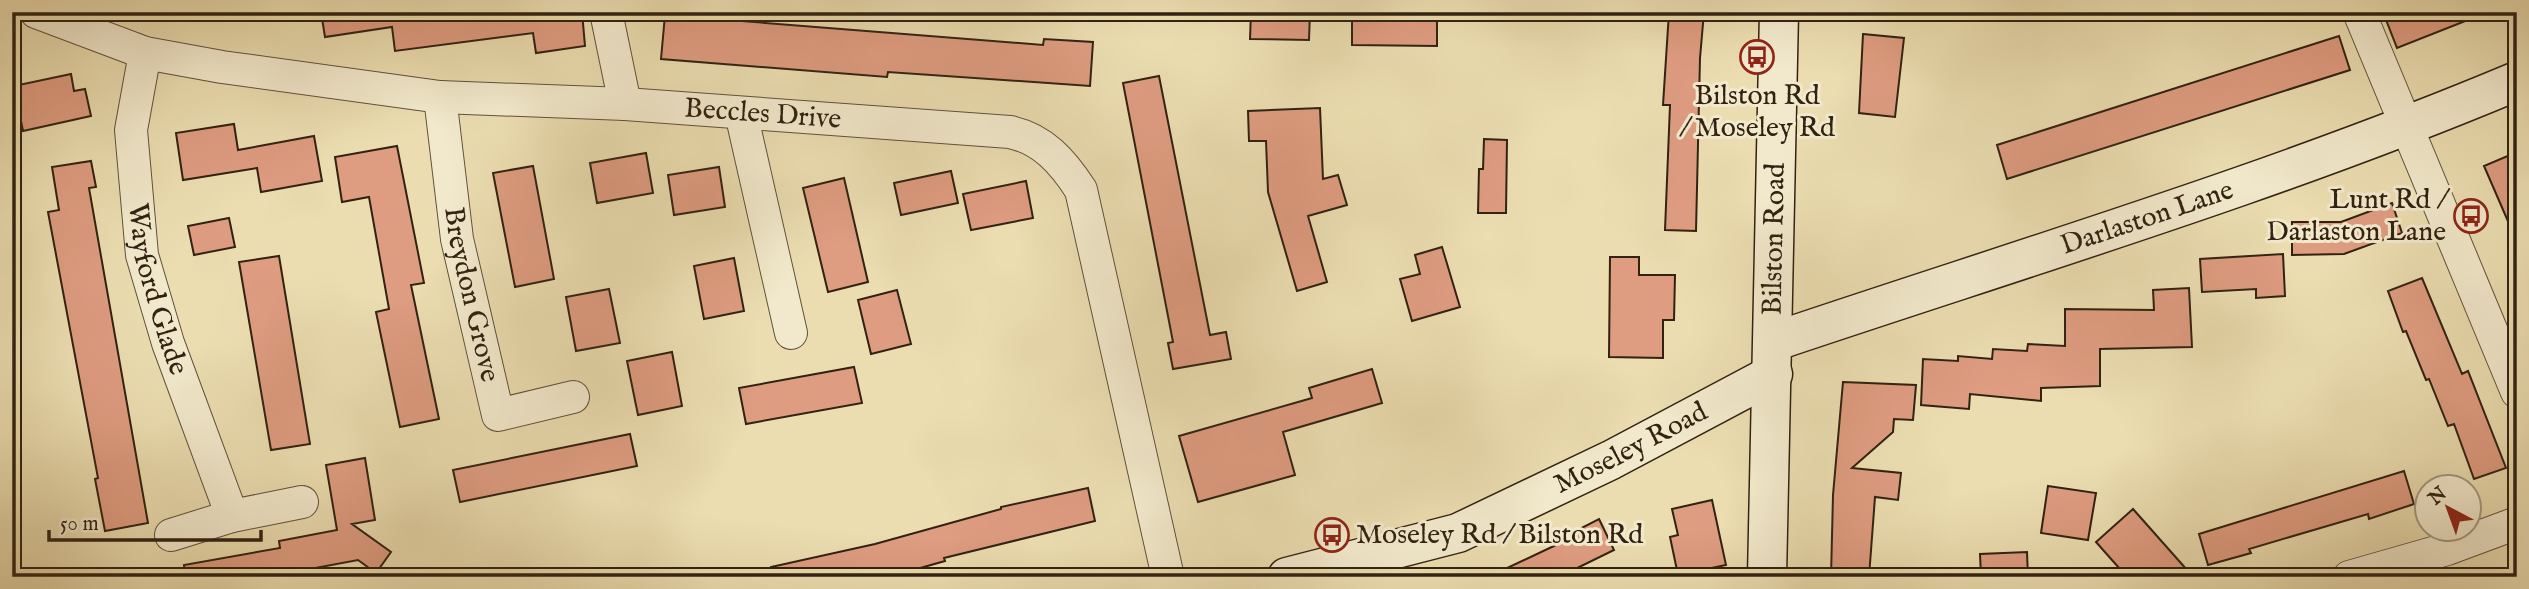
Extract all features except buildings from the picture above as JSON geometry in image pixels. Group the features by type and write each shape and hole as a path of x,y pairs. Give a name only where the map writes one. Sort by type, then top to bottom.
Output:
{"street":[{"name":"Beccles Drive","path":"36,12 145,53 222,67 440,97 625,104 1010,132 1032,137 1068,170 1081,190 1168,577"},
{"path":"606,12 625,104"},
{"name":"Bilston Road","path":"1767,577 1779,12"},
{"path":"2360,12 2516,388"},
{"name":"Wayford Glade","path":"145,53 131,130 142,254 168,343 232,516"},
{"name":"Darlaston Lane","path":"1773,358 2138,222 2406,127 2517,81"},
{"name":"Breydon Grove","path":"440,97 457,239 498,415 573,397"},
{"path":"741,113 792,333"},
{"name":"Moseley Road","path":"1287,577 1458,533 1600,466 1773,358"},
{"path":"171,535 232,516 302,502"},
{"path":"2349,577 2447,549 2517,523"}],"place":[{"name":"Bilston Rd / Moseley Rd","path":"1757,57"},
{"name":"Lunt Rd / Darlaston Lane","path":"2471,216"},
{"name":"Moseley Rd / Bilston Rd","path":"1332,535"}]}
